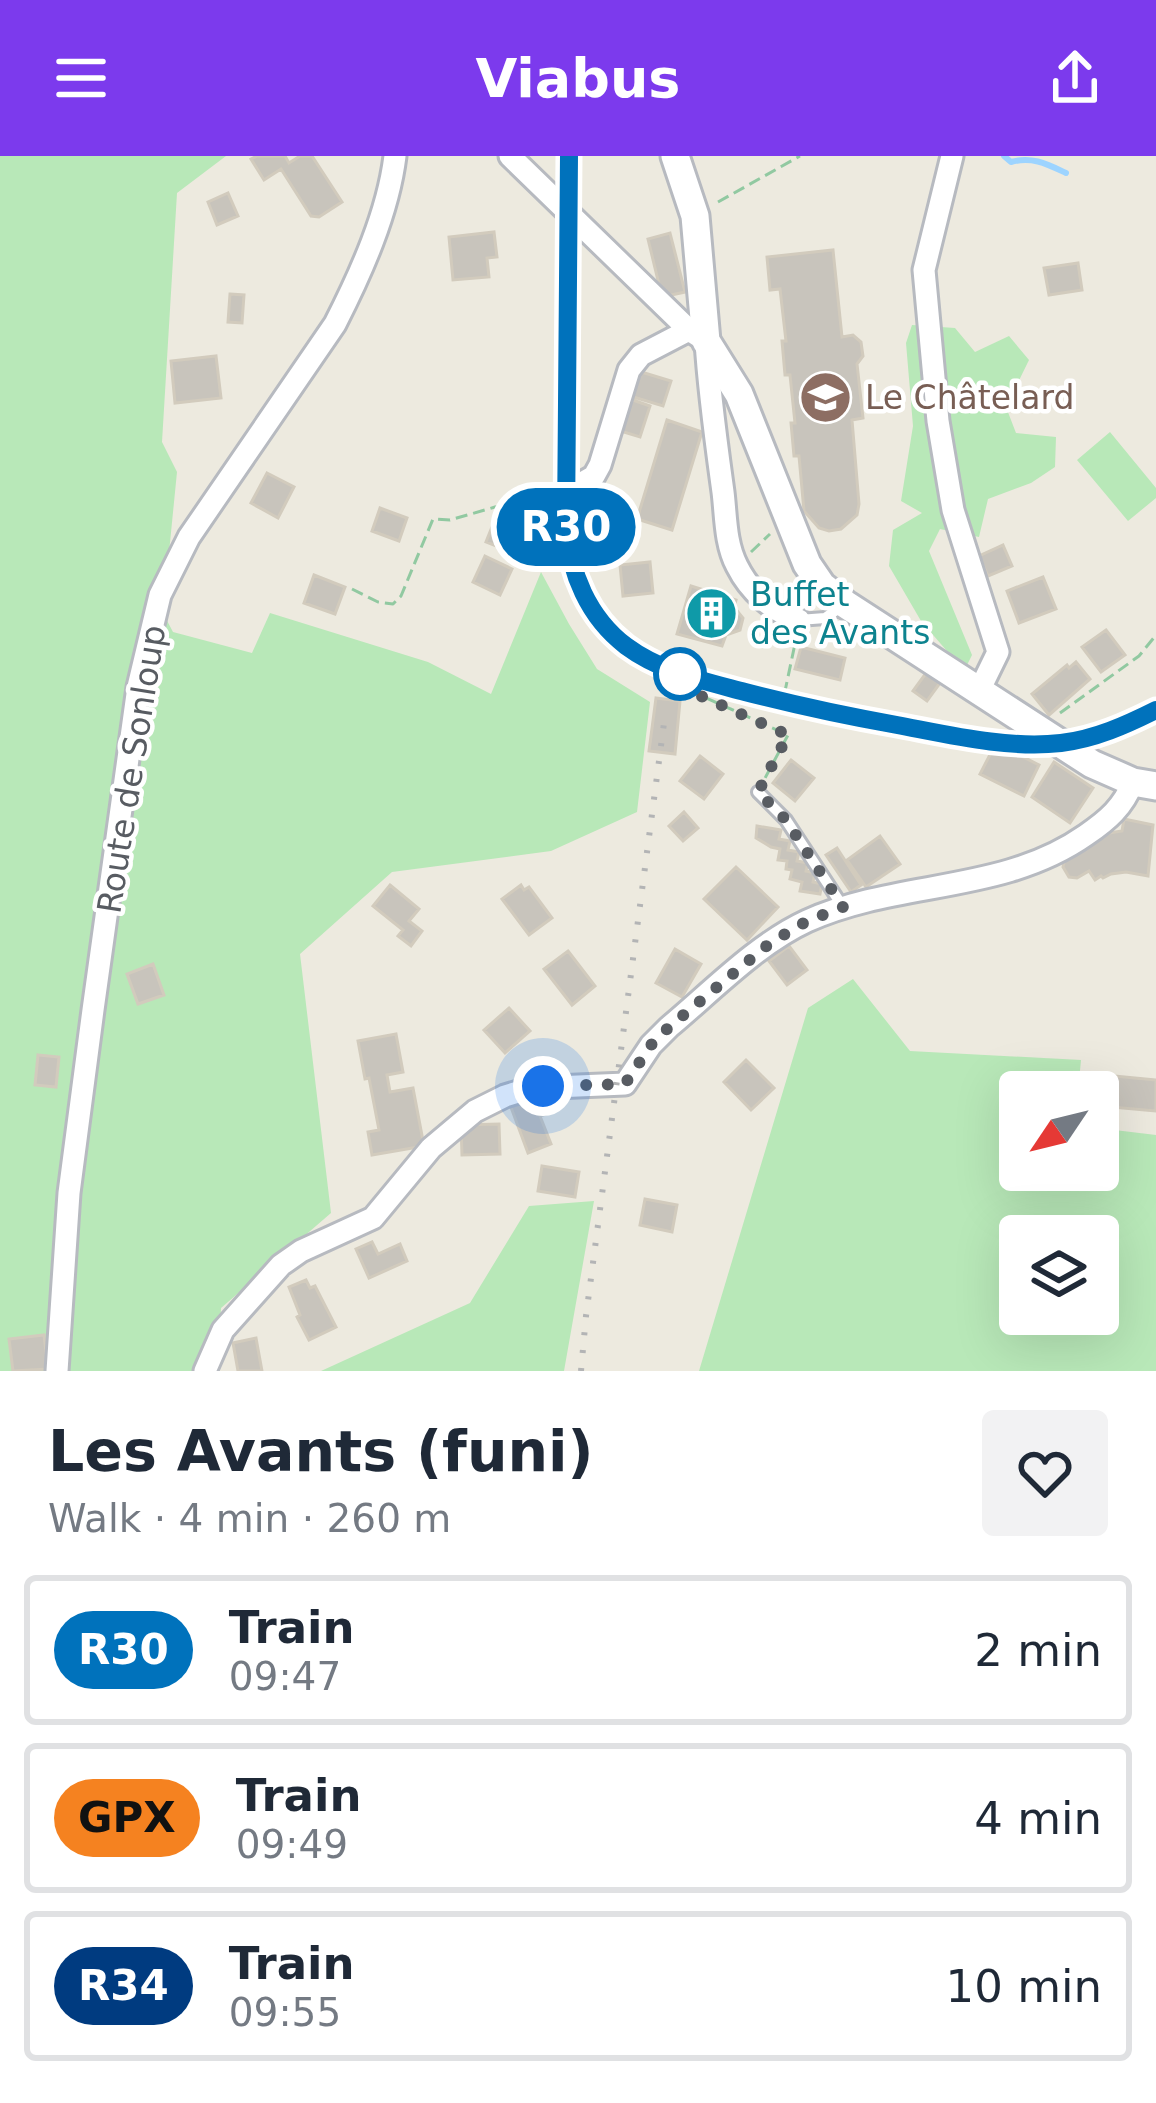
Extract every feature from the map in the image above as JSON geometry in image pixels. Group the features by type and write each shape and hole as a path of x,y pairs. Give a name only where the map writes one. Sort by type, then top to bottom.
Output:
{"street":[{"name":"Route de Sonloup","path":"57,1371 69,1192 93,1010 138,687 160,595 179,551 335,324 377,224 395,156"},
{"path":"205,1371 223,1330 281,1265 314,1244 373,1218 431,1148 475,1111 531,1088 625,1084 669,1027 770,943 807,921 843,907 983,880 1032,864 1080,839 1144,784 1092,764 822,586 807,564 739,394 697,336 510,156"},
{"path":"674,156 695,216 697,336 727,531 746,580 772,608 800,620"},
{"path":"952,156 924,270 938,422 953,510 998,652 979,692"},
{"path":"556,498 594,476 636,359 697,336"}],"lane":[{"path":"800,620 825,618 845,604"},
{"path":"758,792 786,820 843,907"}],"path":[{"path":"695,216 800,156"},
{"path":"352,589 394,604 433,519 450,520 556,498"},
{"path":"737,566 787,517"},
{"path":"613,647 663,679 781,710 800,620"},
{"path":"1036,727 1139,656 1156,635"},
{"path":"694,688 692,692 788,735 758,792"}],"green space":[{"path":"0,156 226,156 177,193 162,442 177,472 163,613 173,632 252,653 270,613 428,662 491,694 541,572 597,669 650,702 637,812 551,851 392,872 300,954 331,1213 221,1308 218,1371 0,1371"},
{"path":"912,325 955,328 975,352 1009,336 1029,360 1006,407 1016,433 1056,437 1055,467 1031,483 988,499 979,537 940,529 929,551 972,655 966,667 921,621 889,566 893,530 922,513 901,501 913,426 906,343"},
{"path":"1110,432 1156,488 1156,498 1128,521 1077,460"},
{"path":"853,979 910,1051 1081,1060 1080,1071 999,1071 999,1191 1119,1191 1119,1131 1156,1135 1156,1371 699,1371 808,1008"},
{"path":"594,1201 564,1371 321,1371 470,1303 529,1206"}],"building":[{"path":"285,156 289,163 312,156 342,202 319,217 311,216 281,169 264,180 251,159"},
{"path":"228,193 238,216 217,225 208,202"},
{"path":"494,232 497,257 487,258 489,277 453,280 449,237"},
{"path":"670,233 685,292 662,297 648,239"},
{"name":"Le Châtelard","path":"833,250 842,337 853,335 861,342 863,356 857,364 863,418 852,420 857,515 841,529 829,531 819,528 804,511 799,456 794,456 790,375 785,375 780,289 770,290 767,257"},
{"path":"1078,263 1082,290 1049,295 1044,268"},
{"path":"230,294 244,295 242,323 228,322"},
{"path":"216,356 221,398 175,403 171,361"},
{"path":"638,371 671,381 663,406 630,396"},
{"path":"627,398 650,406 640,437 617,430"},
{"path":"667,420 702,432 672,530 637,519"},
{"path":"267,473 294,487 278,518 251,503"},
{"path":"380,508 407,518 399,541 372,531"},
{"path":"498,512 525,523 514,553 486,542"},
{"path":"1003,545 1012,566 988,576 979,556"},
{"path":"485,556 512,569 500,595 473,582"},
{"path":"650,562 653,593 623,596 620,565"},
{"path":"314,575 345,587 335,614 304,603"},
{"path":"1043,577 1056,609 1019,623 1007,591"},
{"name":"Buffet des Avants","path":"691,586 736,600 734,607 743,618 740,630 726,635 722,646 677,634"},
{"path":"1106,630 1125,655 1101,672 1082,647"},
{"path":"801,647 845,658 840,680 795,669"},
{"path":"1076,662 1090,679 1049,715 1032,694"},
{"path":"926,673 940,683 927,701 913,691"},
{"path":"656,698 680,701 675,754 649,751"},
{"path":"996,743 1039,765 1024,796 980,774"},
{"path":"700,756 723,774 704,799 680,781"},
{"path":"791,760 814,778 795,801 773,783"},
{"path":"1054,762 1093,788 1070,823 1032,797"},
{"path":"684,812 698,828 683,841 669,826"},
{"path":"1124,819 1153,825 1148,876 1126,872 1095,880 1089,871 1069,877 1063,867 1065,858 1103,834 1122,831"},
{"path":"757,826 781,830 779,839 790,841 788,850 799,852 797,861 808,863 806,871 815,873 813,882 822,884 820,894 800,891 802,882 790,879 787,861 778,860 780,849 756,838"},
{"path":"880,836 900,864 866,887 847,860"},
{"path":"837,848 861,885 851,892 826,855"},
{"path":"736,867 778,907 747,940 704,899"},
{"path":"390,885 419,909 409,921 422,931 411,946 398,936 403,930 373,906"},
{"path":"521,885 524,890 529,887 552,918 529,935 502,899"},
{"path":"789,946 807,970 787,985 769,961"},
{"path":"675,949 701,964 682,997 656,983"},
{"path":"568,951 595,986 572,1005 544,969"},
{"path":"153,964 164,995 138,1004 127,974"},
{"path":"509,1008 530,1031 505,1053 484,1030"},
{"path":"396,1034 403,1072 387,1075 390,1092 413,1088 424,1146 372,1155 368,1132 379,1130 358,1041"},
{"path":"38,1055 59,1057 56,1087 35,1085"},
{"path":"746,1060 774,1088 751,1110 724,1082"},
{"path":"1119,1076 1156,1080 1156,1111 1119,1108"},
{"path":"538,1093 546,1114 540,1116 551,1144 528,1153 509,1102"},
{"path":"499,1124 500,1154 462,1155 461,1125"},
{"path":"542,1166 579,1172 575,1197 538,1191"},
{"path":"645,1199 677,1205 672,1232 640,1225"},
{"path":"372,1242 378,1254 400,1244 407,1261 369,1278 356,1249"},
{"path":"306,1280 310,1288 315,1286 336,1327 309,1340 289,1287"},
{"path":"44,1335 48,1369 13,1371 9,1339"},
{"path":"256,1338 262,1371 238,1371 233,1343"}],"waterway":[{"path":"1004,156 1011,162 1033,160 1066,173"}],"railway":[{"path":"569,156 569,164"},
{"path":"586,599 618,639 655,663 707,682 852,717 989,740 1044,744 1098,735 1156,710"},
{"path":"581,1371 664,723"}],"train":[{"name":"R30","path":"569,156 566,526 580,588 616,638 656,664 704,681 837,713 1004,742 1079,740 1156,710"}],"place":[{"name":"Le Châtelard","path":"826,397"},
{"name":"Buffet des Avants","path":"711,613"}],"route":[{"path":"543,1086 625,1084 669,1027 770,943 843,907 786,820 758,792 788,735 692,692 694,688 663,679 680,674"}]}
